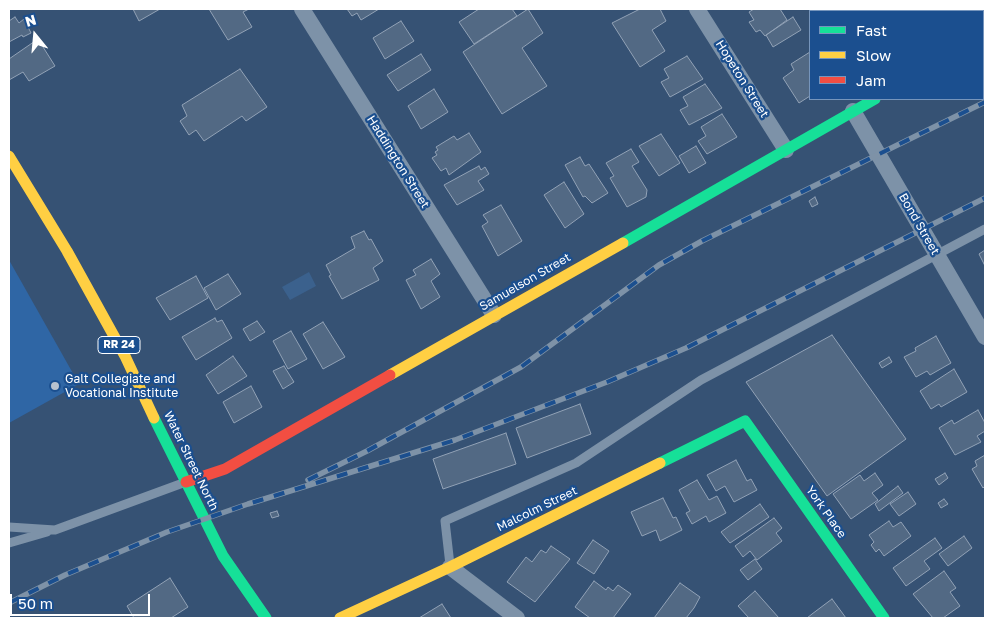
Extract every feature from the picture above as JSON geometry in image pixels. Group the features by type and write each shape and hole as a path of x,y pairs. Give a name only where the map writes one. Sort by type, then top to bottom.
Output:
{"street":[{"name":"Haddington Street","path":"302,9 494,315"},
{"name":"Hopeton Street","path":"697,9 786,150"},
{"name":"Samuelson Street","path":"186,482 225,469 873,100"},
{"name":"Bond Street","path":"853,111 985,337"},
{"name":"Water Street North","path":"9,156 67,250 110,330 173,460 223,556 266,618"},
{"name":"Malcolm Street","path":"340,618 450,567 745,421"},
{"name":"York Place","path":"745,421 884,618"},
{"path":"450,567 517,618"}],"lane":[{"path":"450,567 445,521 576,464 701,380 985,229"},
{"path":"9,543 54,530 186,482"},
{"path":"9,527 54,530"}],"shaded area":[{"path":"9,260 79,384 9,423"},
{"path":"309,272 316,286 290,300 282,287"}],"building":[{"path":"133,9 160,9 139,21"},
{"path":"209,9 249,9 243,12 252,27 228,40"},
{"path":"347,9 379,9 361,20 357,13 352,16"},
{"path":"479,9 512,9 517,16 474,44 459,22"},
{"path":"528,9 543,33 522,48 547,86 502,114 463,52"},
{"path":"640,9 660,9 666,21 652,30 665,51 640,67 612,23"},
{"path":"754,9 780,9 787,20 765,36 760,30 756,32 749,22 754,20 749,12"},
{"path":"835,9 836,10 818,10"},
{"path":"907,9 939,10 908,10"},
{"path":"948,9 967,9 965,10"},
{"path":"15,17 19,23 24,19 31,33 23,37 22,35 9,42 9,21"},
{"path":"793,17 801,30 773,47 766,35"},
{"path":"401,21 414,41 385,59 373,38"},
{"path":"38,39 55,66 29,81 23,72 9,80 9,59"},
{"path":"809,53 809,97 799,103 783,78 794,70 791,64"},
{"path":"421,54 431,70 398,91 387,75"},
{"path":"687,56 703,79 670,97 661,82 669,78 664,69"},
{"path":"240,69 267,107 246,121 242,116 204,141 196,130 189,135 180,121 187,116 182,105"},
{"path":"705,84 722,108 689,125 680,110 688,106 683,97"},
{"path":"434,89 448,112 421,129 408,106"},
{"path":"722,114 737,137 707,154 698,141 706,136 701,127"},
{"path":"469,133 481,152 449,175 446,168 441,171 432,158 437,155 435,152 438,150 436,147 454,136 457,140"},
{"path":"661,134 680,163 659,176 639,146"},
{"path":"696,146 706,163 689,173 679,156"},
{"path":"631,149 639,162 632,166 647,190 646,197 627,207 610,178 614,176 606,163"},
{"path":"580,157 585,166 589,164 608,193 592,203 585,196 583,197 565,165"},
{"path":"479,166 481,170 485,167 489,174 478,181 484,190 457,205 444,185"},
{"path":"564,182 584,214 565,228 544,195"},
{"path":"815,197 818,204 812,207 809,201"},
{"path":"501,205 522,241 498,256 482,226 488,222 483,215"},
{"path":"364,231 369,240 371,239 383,261 373,268 379,280 342,299 329,276 331,275 326,265 355,248 351,237"},
{"path":"985,250 985,266 979,254"},
{"path":"431,259 440,274 431,281 440,297 421,309 406,280 416,275 413,270"},
{"path":"228,274 241,294 216,310 204,288"},
{"path":"196,276 208,298 170,320 156,298"},
{"path":"215,318 217,322 222,320 232,338 196,360 182,337"},
{"path":"257,321 265,332 250,341 243,329"},
{"path":"323,322 345,357 323,369 303,334"},
{"path":"291,331 307,359 288,369 273,341"},
{"path":"832,335 906,439 827,496 746,382"},
{"path":"936,336 951,363 930,375 927,371 916,377 904,357 916,351 915,348"},
{"path":"233,356 247,376 218,394 206,375"},
{"path":"889,357 892,362 882,368 879,363"},
{"path":"284,366 294,382 283,389 273,371"},
{"path":"954,369 967,392 941,407 939,404 931,409 920,391"},
{"path":"251,386 262,407 234,423 223,402"},
{"path":"580,404 591,434 527,458 516,428"},
{"path":"978,410 985,423 985,431 977,436 981,442 955,455 939,428 952,420 954,424"},
{"path":"506,433 516,464 443,489 433,459"},
{"path":"985,455 985,486 983,488 972,469 977,466 975,461"},
{"path":"736,460 747,481 751,479 757,490 734,502 725,486 716,491 707,475"},
{"path":"875,473 883,485 872,493 878,500 851,519 833,494 860,475 864,481"},
{"path":"945,473 948,478 939,485 935,479"},
{"path":"697,480 709,500 717,496 726,513 709,522 706,516 692,524 686,513 690,511 679,490"},
{"path":"898,486 903,493 879,511 875,504"},
{"path":"908,492 916,504 899,516 890,504"},
{"path":"663,498 673,518 676,517 682,530 660,541 656,530 642,536 631,512"},
{"path":"944,499 948,504 941,508 938,503"},
{"path":"760,504 769,517 730,543 721,532"},
{"path":"277,511 279,516 272,518 270,513"},
{"path":"774,518 782,528 776,533 782,541 757,560 750,551 743,557 735,546"},
{"path":"889,521 893,527 901,522 911,536 884,556 879,549 876,552 871,545 874,542 869,535"},
{"path":"964,536 972,548 948,566 939,554"},
{"path":"935,538 942,548 924,561 930,569 906,586 893,568"},
{"path":"593,540 609,551 594,574 577,563"},
{"path":"551,546 570,559 535,602 507,582 526,557 532,562 541,550 546,553"},
{"path":"755,559 762,569 748,580 740,570"},
{"path":"944,571 956,588 950,592 960,606 943,618 933,618 913,594"},
{"path":"170,578 188,607 171,618 134,618 127,606"},
{"path":"594,581 606,590 608,587 613,591 618,585 631,594 613,618 590,618 575,607"},
{"path":"680,583 700,597 694,608 686,618 654,618"},
{"path":"755,591 779,618 749,618 738,606"},
{"path":"832,599 846,618 807,618 812,614"},
{"path":"442,604 451,618 419,618"}],"railway":[{"path":"308,480 367,451 521,367 659,265 702,241 985,102"},
{"path":"9,603 65,575 167,532 248,504 455,440 607,382 686,348 985,198"}],"traffic: fast":[{"path":"623,243 873,100"},
{"path":"154,418 223,556 266,618"},
{"path":"660,463 745,421 884,618"}],"traffic: slow":[{"path":"9,156 67,251 125,356 154,418"},
{"path":"390,375 623,243"},
{"path":"340,618 450,567 660,463"}],"traffic: jam":[{"path":"186,482 225,469 390,375"}],"place":[{"name":"Galt Collegiate and Vocational Institute","path":"55,386"}]}
